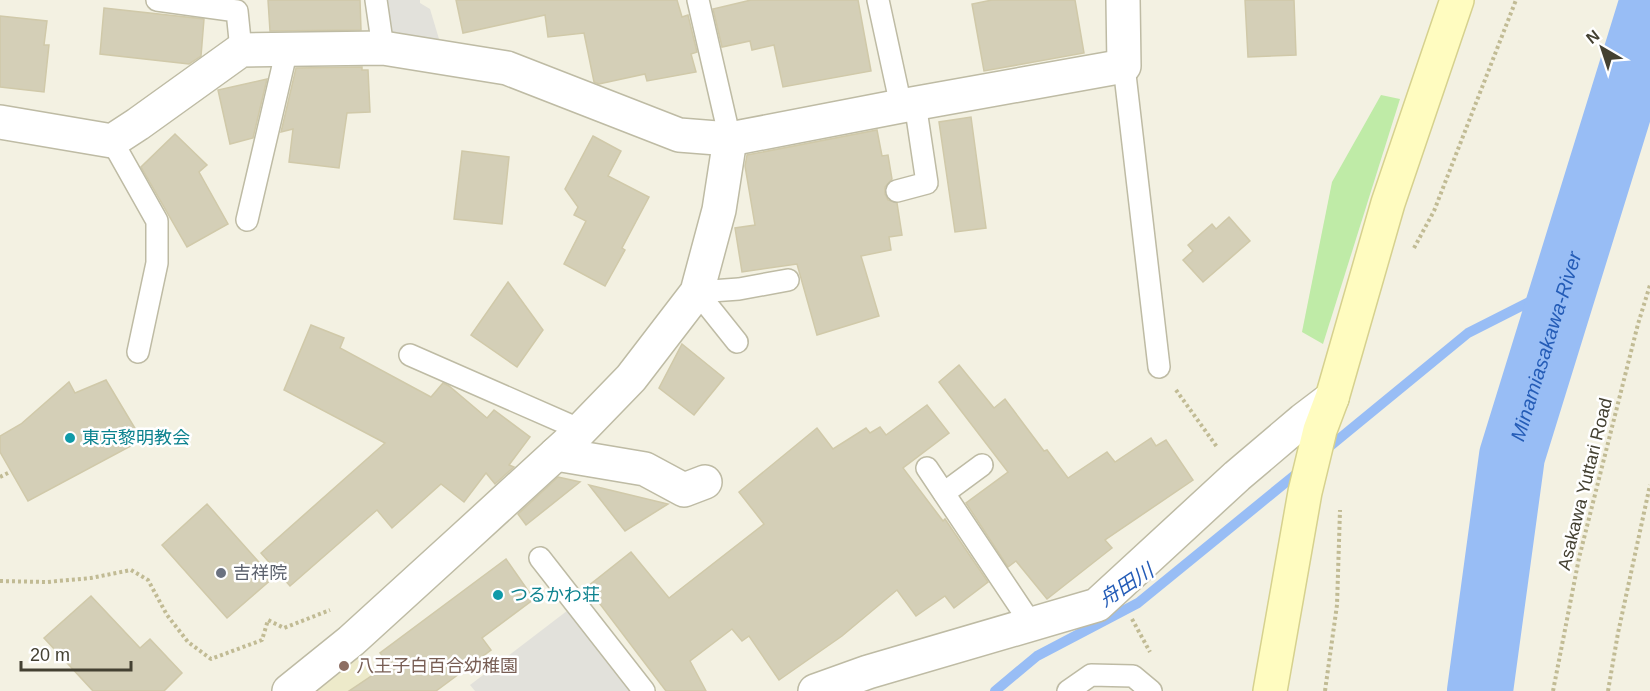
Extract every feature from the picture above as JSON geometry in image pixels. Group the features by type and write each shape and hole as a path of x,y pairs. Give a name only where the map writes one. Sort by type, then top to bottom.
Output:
{"street":[{"path":"0,122 112,141 241,50 383,48 507,68 679,135 730,139 908,104 1124,66 1123,0"},
{"path":"1270,691 1305,492 1320,430 1332,398 1388,203 1457,0"},
{"path":"289,691 351,641 556,454 631,378 697,292 719,210 730,139"},
{"path":"814,691 868,672 1097,605 1237,476 1332,398"},
{"path":"556,454 645,469 684,490 705,482"}],"lane":[{"path":"157,0 237,11 241,50"},
{"path":"376,0 383,48"},
{"path":"698,0 730,139"},
{"path":"878,0 908,104 927,183 897,191"},
{"path":"247,219 287,49"},
{"path":"1124,66 1159,367"},
{"path":"112,141 157,221 157,263 138,352"},
{"path":"697,292 739,289 788,280"},
{"path":"697,292 737,342"},
{"path":"410,355 581,430"},
{"path":"944,493 982,465"},
{"path":"927,468 1032,625"},
{"path":"540,558 644,691"},
{"path":"1068,691 1091,675 1133,676 1151,691"}],"path":[{"path":"1413,251 1434,211 1516,0"},
{"name":"Asakawa Yuttari Road","path":"1553,691 1579,558 1650,285"},
{"path":"1159,367 1237,476"},
{"path":"0,477 8,473"},
{"path":"1608,691 1650,485"},
{"path":"1325,691 1337,605 1341,508"},
{"path":"0,581 47,582 92,578 131,570 148,580 167,615 188,642 211,659 262,640 268,620"}],"shaded area":[{"path":"385,0 420,0 420,3 430,9 442,49 392,40"},
{"path":"576,604 644,691 475,691 470,685"},
{"name":"八王子白百合幼稚園","path":"351,641 386,691 289,691"}],"green space":[{"path":"1381,95 1400,99 1323,344 1302,332 1332,182"}],"building":[{"path":"268,0 360,0 361,30 270,31"},
{"path":"456,0 677,0 682,17 688,15 697,52 691,54 696,72 647,81 645,74 599,84 594,82 584,33 548,37 545,15 463,33"},
{"path":"751,0 858,0 871,71 783,87 774,45 752,50 750,41 722,47 713,9"},
{"path":"992,0 1075,0 1084,53 984,71 972,4"},
{"path":"1245,0 1294,0 1296,55 1248,57"},
{"path":"104,8 204,19 201,56 189,64 100,54"},
{"path":"0,16 47,21 44,45 49,45 44,92 0,87"},
{"path":"362,67 362,70 368,70 370,112 347,113 339,168 289,162 293,129 281,132 296,68"},
{"path":"267,79 253,138 230,144 218,90"},
{"path":"971,117 986,228 955,232 939,122"},
{"path":"877,130 882,156 888,155 892,179 885,187 885,194 888,200 897,203 902,235 889,237 891,250 861,256 879,316 817,335 797,264 742,272 735,228 755,225 745,166 747,155"},
{"path":"175,134 207,165 199,172 228,224 187,247 141,167"},
{"path":"593,136 621,151 608,176 649,197 622,248 625,250 605,286 564,264 586,221 574,215 578,207 565,189"},
{"path":"462,151 509,157 502,224 454,219"},
{"path":"1229,217 1250,241 1203,282 1183,260 1193,251 1188,245 1212,224 1216,229"},
{"path":"508,282 543,330 517,367 471,335"},
{"path":"311,325 344,338 340,348 431,397 443,383 487,418 494,410 530,437 509,465 514,467 495,484 486,473 464,502 441,484 392,528 377,510 290,586 261,553 385,443 284,390"},
{"path":"682,344 724,378 694,415 659,388"},
{"path":"959,365 994,408 1005,399 1044,451 1047,450 1068,478 1107,452 1115,462 1151,438 1156,446 1166,440 1193,480 1105,540 1112,548 1047,599 1016,561 1008,567 966,503 1008,472 939,382"},
{"name":"東京黎明教会","path":"106,380 142,440 28,501 0,452 0,436 21,424 69,382 75,393"},
{"path":"927,405 949,433 903,468 943,521 945,519 988,582 954,608 945,596 916,616 897,590 842,636 779,680 749,636 742,641 732,629 690,661 706,691 666,691 587,587 631,552 669,598 764,524 739,492 817,428 833,449 866,428 870,433 880,427 886,435"},
{"path":"558,477 580,482 526,525 518,514"},
{"path":"589,485 668,504 625,531"},
{"path":"207,504 273,578 227,618 162,545"},
{"path":"506,559 534,599 482,638 491,650 436,691 349,691 389,664 380,653"},
{"path":"91,596 140,648 150,639 182,673 164,691 93,691 44,638"}],"waterway":[{"name":"Minamiasakawa-River","path":"1480,691 1512,456 1650,10"},
{"path":"1323,452 1468,333 1565,284"},
{"name":"舟田川","path":"995,691 1037,656 1138,603 1301,470"}],"place":[{"name":"東京黎明教会","path":"70,438"},
{"name":"吉祥院","path":"221,573"},
{"name":"つるかわ荘","path":"498,595"},
{"name":"八王子白百合幼稚園","path":"344,666"}]}
